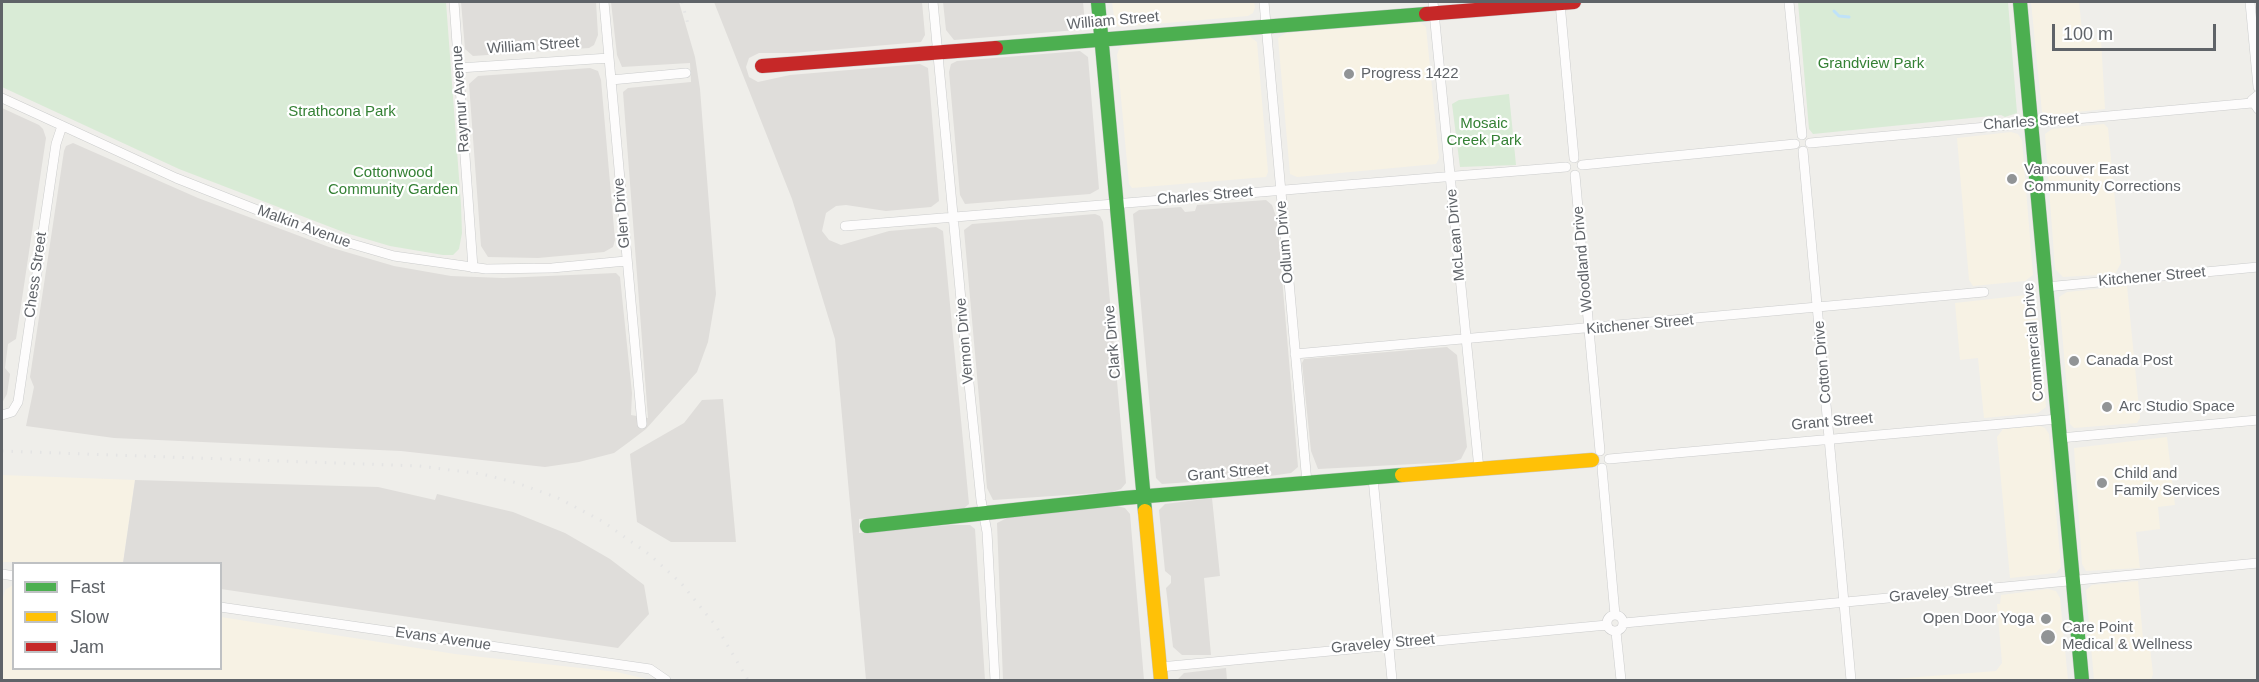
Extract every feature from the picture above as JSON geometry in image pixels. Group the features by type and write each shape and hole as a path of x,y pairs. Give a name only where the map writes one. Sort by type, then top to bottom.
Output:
{"street":[{"name":"Raymur Avenue","path":"454,2 473,268"},
{"name":"Glen Drive","path":"604,2 642,424"},
{"name":"Vernon Drive","path":"933,2 989,560 995,681"},
{"name":"Clark Drive","path":"1098,2 1160,674"},
{"name":"Odlum Drive","path":"1264,2 1307,483"},
{"name":"William Street","path":"762,66 1266,25 1434,7 1574,2"},
{"path":"1789,2 1802,135"},
{"name":"Commercial Drive","path":"2020,2 2082,681"},
{"path":"2250,2 2258,87"},
{"path":"1560,3 1574,158"},
{"name":"McLean Drive","path":"1434,7 1479,469"},
{"name":"William Street","path":"459,68 609,58"},
{"path":"611,80 686,74"},
{"name":"Malkin Avenue","path":"2,98 141,164 321,235 394,256 473,268 552,268 626,261"},
{"name":"Charles Street","path":"1810,143 2256,102"},
{"name":"Chess Street","path":"2,415 12,412 18,402 56,144 62,126"},
{"path":"1794,144 1798,150 1803,151 1810,143 1807,137 1802,135"},
{"path":"1794,144 1796,139 1802,135"},
{"path":"1582,165 1794,144"},
{"name":"Cotton Drive","path":"1803,151 1851,681"},
{"path":"1574,158 1578,159 1582,165 1580,172 1575,175 1568,172 1566,167 1567,162 1574,158"},
{"name":"Charles Street","path":"845,226 1566,167"},
{"name":"Woodland Drive","path":"1575,175 1590,329 1598,460 1615,615"},
{"name":"Kitchener Street","path":"2046,287 2258,267"},
{"name":"Kitchener Street","path":"1295,354 1818,309 1984,292"},
{"name":"Grant Street","path":"867,526 1144,497 1598,460 1606,453 1609,459 2058,418"},
{"path":"2060,438 2258,420"},
{"path":"1373,478 1392,681"},
{"name":"Graveley Street","path":"1624,623 2258,563"},
{"name":"Evans Avenue","path":"222,607 650,669 664,679"},
{"path":"1615,615 1621,617 1624,623 1622,629 1616,632 1610,630 1607,625 1609,618 1615,615"},
{"name":"Graveley Street","path":"1160,674 1388,644 1607,625"},
{"path":"1616,632 1621,681"}],"shaded area":[{"path":"461,2 596,2 598,35 594,45 589,48 473,56 465,49"},
{"path":"611,2 679,2 695,57 700,89 716,294 708,342 697,372 646,429 614,453 579,462 545,467 401,451 114,438 26,426 34,387 30,377 64,151 66,146 73,143 198,198 329,247 394,266 451,276 503,278 616,273 620,277 632,393 631,415 648,418 623,92 628,88 691,82 690,63 622,67 617,55"},
{"path":"714,2 922,2 925,35 921,42 793,53 759,53 749,58 746,67 749,77 758,82 790,75 920,64 928,68 939,201 931,207 886,211 846,205 836,206 826,213 822,231 829,240 841,245 889,231 936,227 943,231 969,504 963,509 859,519 859,533 951,525 970,525 975,529 985,680 866,680 835,339 792,199"},
{"path":"943,2 1083,2 1085,23 1077,30 954,40 946,30"},
{"path":"1112,2 1254,2 1255,7 1253,13 1248,16 1120,27 1115,24"},
{"path":"2031,2 2079,2 2083,40 2101,39 2105,109 2049,115 2042,112"},
{"path":"1419,22 1426,27 1439,158 1436,164 1297,177 1290,174 1278,38 1286,33"},
{"path":"1249,36 1257,42 1268,172 1266,177 1132,188 1129,184 1117,55 1119,49 1123,46"},
{"path":"1080,51 1088,57 1099,189 1090,194 965,204 960,195 949,72 951,64 957,61"},
{"path":"590,68 598,71 601,80 615,240 613,247 604,252 538,258 488,257 481,246 469,84 478,76"},
{"path":"2,108 39,125 46,138 16,339 8,344 5,368 10,374 7,394 2,403"},
{"path":"2104,124 2108,128 2121,263 2115,274 2063,277 2055,269 2045,134 2052,129"},
{"path":"2011,132 2018,134 2022,140 2033,275 2025,281 1973,286 1969,280 1957,138"},
{"path":"1266,200 1272,205 1277,219 1298,467 1291,473 1263,477 1162,484 1156,478 1133,214 1139,210 1181,207 1185,212 1195,211 1197,205"},
{"path":"1095,214 1100,216 1103,222 1126,483 1121,489 1112,492 993,500 987,488 964,230 972,224"},
{"path":"2127,286 2140,418 2137,423 2074,428 2070,424 2059,297 2067,292"},
{"path":"2026,295 2032,297 2036,303 2046,407 2038,413 1984,418 1978,358 1960,360 1955,303"},
{"path":"1447,347 1457,355 1467,447 1461,459 1453,462 1318,469 1311,451 1302,363 1304,359"},
{"path":"723,399 736,542 671,542 637,522 630,454 684,423 702,400"},
{"path":"2040,426 2045,428 2049,434 2061,567 2056,573 2010,578 1997,437 2003,429"},
{"path":"2167,437 2175,505 2158,507 2160,529 2136,532 2140,568 2086,571 2082,564 2074,448"},
{"path":"2,475 135,480 123,562 2,562"},
{"path":"135,480 378,487 435,500 437,494 513,512 565,533 610,559 644,585 649,614 618,648 222,589 222,562 123,562"},
{"path":"1212,498 1220,576 1204,578 1211,655 1182,655 1173,647 1166,588 1171,583 1171,576 1165,571 1159,510 1165,504"},
{"path":"1117,506 1125,508 1130,514 1144,680 1003,680 997,523 1013,515"},
{"path":"2138,581 2143,639 2149,638 2153,674 2151,680 2094,680 2086,590 2092,585"},
{"path":"12,586 12,670 222,670 222,617 455,654 617,672 651,680 2,680 2,602 5,590"},
{"path":"2048,589 2056,591 2060,598 2068,680 1881,680 1996,671 2002,663 1997,604 2000,604 2001,595"},
{"path":"1226,668 1227,680 1177,680 1184,673"}],"green space":[{"name":"Strathcona Park","path":"2,2 446,2 461,205 462,233 459,249 453,255 443,255 390,246 346,233 179,169 2,87"},
{"name":"Grandview Park","path":"1798,2 2008,2 2017,113 2005,117 2001,115 1813,134 1809,129"},
{"name":"Mosaic Creek Park","path":"1509,94 1516,165 1460,167 1452,104 1459,100"}],"waterway":[{"path":"1834,11 1839,16 1849,17"}],"railway":[{"path":"682,2 688,24"},
{"path":"2,451 419,466 482,474 517,483 558,498 602,521 650,555 681,583 716,626 748,680"}],"traffic: fast":[{"path":"1098,2 1145,511"},
{"path":"2020,2 2082,680"},
{"path":"996,48 1426,14"},
{"path":"867,526 1124,498 1402,475"}],"traffic: slow":[{"path":"1402,475 1592,460"},
{"path":"1145,511 1161,680"}],"traffic: jam":[{"path":"1426,14 1574,2"},
{"path":"762,66 996,48"}],"place":[{"name":"Progress 1422","path":"1349,74"},
{"name":"Vancouver East Community Corrections","path":"2012,179"},
{"name":"Canada Post","path":"2074,361"},
{"name":"Arc Studio Space","path":"2107,407"},
{"name":"Child and Family Services","path":"2102,483"},
{"name":"Open Door Yoga","path":"2046,619"},
{"name":"Care Point Medical & Wellness","path":"2048,637"}],"park label":[{"name":"Cottonwood Community Garden","path":"393,182"}]}
